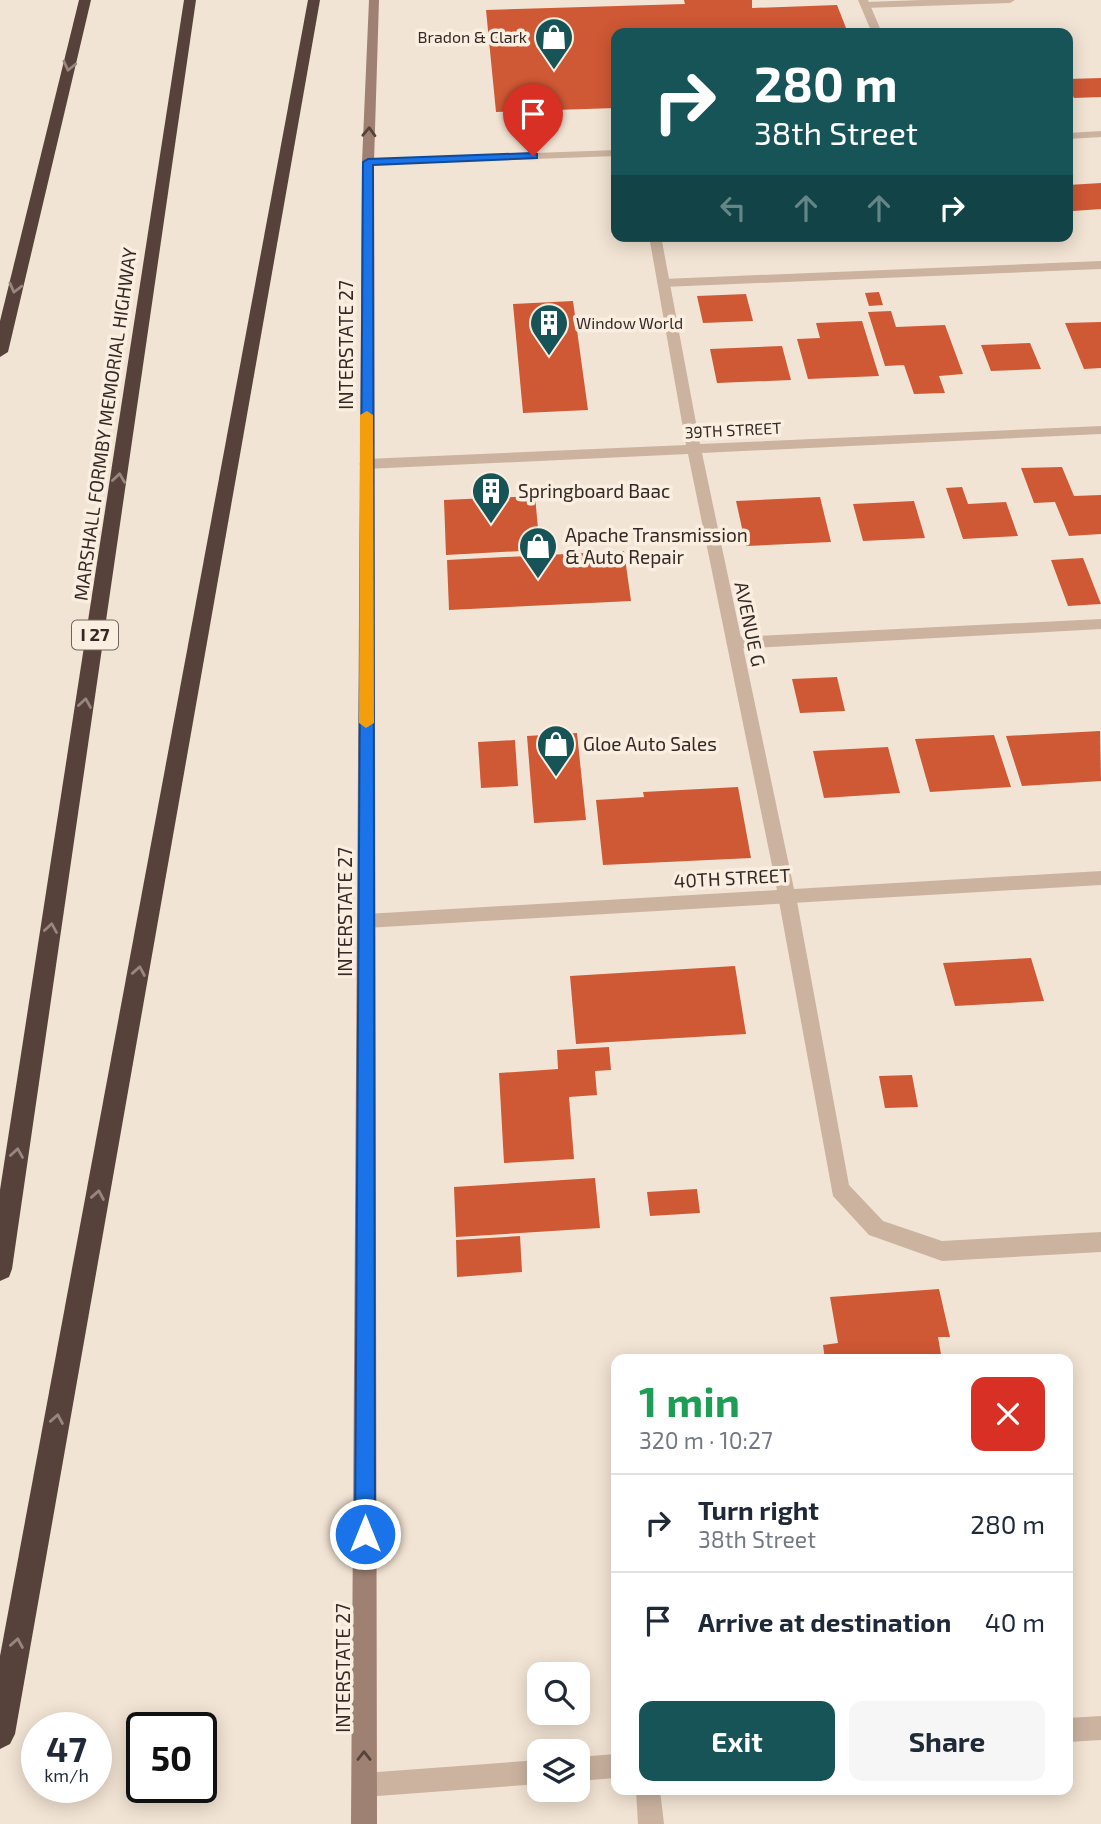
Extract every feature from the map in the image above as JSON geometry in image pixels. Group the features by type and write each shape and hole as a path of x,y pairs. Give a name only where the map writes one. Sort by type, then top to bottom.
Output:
{"highway":[{"path":"0,352 85,0"},
{"name":"MARSHALL FORMBY MEMORIAL HIGHWAY","path":"0,1269 190,0"},
{"path":"0,1734 314,0"}],"main road":[{"name":"INTERSTATE 27","path":"364,1824 366,464 368,162 374,0"}],"street":[{"path":"875,28 864,2 1010,0"},
{"path":"1073,136 1101,134"},
{"path":"368,162 611,153"},
{"name":"AVENUE G","path":"655,242 694,449 787,896 840,1189 876,1228 942,1251 1101,1242"},
{"path":"663,284 1101,265"},
{"name":"39TH STREET","path":"366,464 1101,430"},
{"path":"734,643 1101,624"},
{"name":"40TH STREET","path":"366,921 1101,878"},
{"path":"1073,1730 1101,1728"},
{"path":"590,1768 611,1766"},
{"path":"364,1785 527,1773"},
{"path":"648,1795 651,1824"}],"building":[{"name":"Bradon & Clark","path":"684,0 752,0 752,8 837,5 846,28 611,28 611,108 496,112 486,10 685,4"},
{"path":"1101,78 1101,97 1074,98 1073,79"},
{"path":"1101,183 1101,209 1073,211 1073,185"},
{"path":"879,292 883,305 869,306 865,293"},
{"path":"746,294 753,321 703,323 697,296"},
{"name":"Window World","path":"573,301 588,410 523,413 513,304"},
{"path":"891,311 896,327 945,325 963,374 939,376 945,393 914,394 904,365 885,366 868,312"},
{"path":"862,321 879,376 808,379 797,339 820,338 816,323"},
{"path":"1101,322 1101,368 1084,369 1065,323"},
{"path":"1030,343 1041,369 991,371 981,345"},
{"path":"782,346 791,380 717,383 710,349"},
{"path":"1062,467 1074,496 1101,495 1101,534 1069,536 1055,502 1034,503 1021,468"},
{"path":"962,487 968,504 1006,502 1018,536 963,539 946,488"},
{"name":"Springboard Baac","path":"535,496 540,550 446,555 444,500"},
{"path":"820,497 831,542 746,546 736,501"},
{"path":"914,501 925,538 863,541 853,504"},
{"name":"Apache Transmission & Auto Repair","path":"624,551 631,601 449,610 447,560"},
{"path":"1083,558 1101,604 1068,606 1051,560"},
{"path":"837,677 845,711 800,713 792,679"},
{"path":"1100,731 1101,781 1022,786 1006,736"},
{"name":"Gloe Auto Sales","path":"577,733 586,820 534,823 527,736"},
{"path":"994,735 1011,787 930,792 915,739"},
{"path":"515,740 518,786 481,788 478,742"},
{"path":"888,747 900,793 824,798 813,751"},
{"path":"738,787 751,858 603,865 596,800 644,797 643,792"},
{"path":"1031,958 1044,1001 955,1006 943,963"},
{"path":"735,966 746,1034 576,1044 570,976"},
{"path":"609,1047 611,1070 595,1071 597,1095 569,1097 574,1159 504,1163 499,1073 558,1069 557,1050"},
{"path":"912,1075 918,1107 885,1108 879,1076"},
{"path":"595,1178 600,1228 456,1237 454,1187"},
{"path":"697,1189 700,1213 650,1216 647,1192"},
{"path":"520,1236 522,1272 457,1277 456,1240"},
{"path":"939,1289 950,1337 938,1337 941,1354 824,1354 823,1345 838,1343 830,1297"}],"slow traffic":[{"path":"366,723 367,415"}],"place":[{"name":"Bradon & Clark","path":"554,71"},
{"name":"Window World","path":"549,357"},
{"name":"Springboard Baac","path":"491,525"},
{"name":"Apache Transmission & Auto Repair","path":"538,580"},
{"name":"Gloe Auto Sales","path":"556,778"}],"route":[{"path":"365,1534 368,162 533,156"}]}
